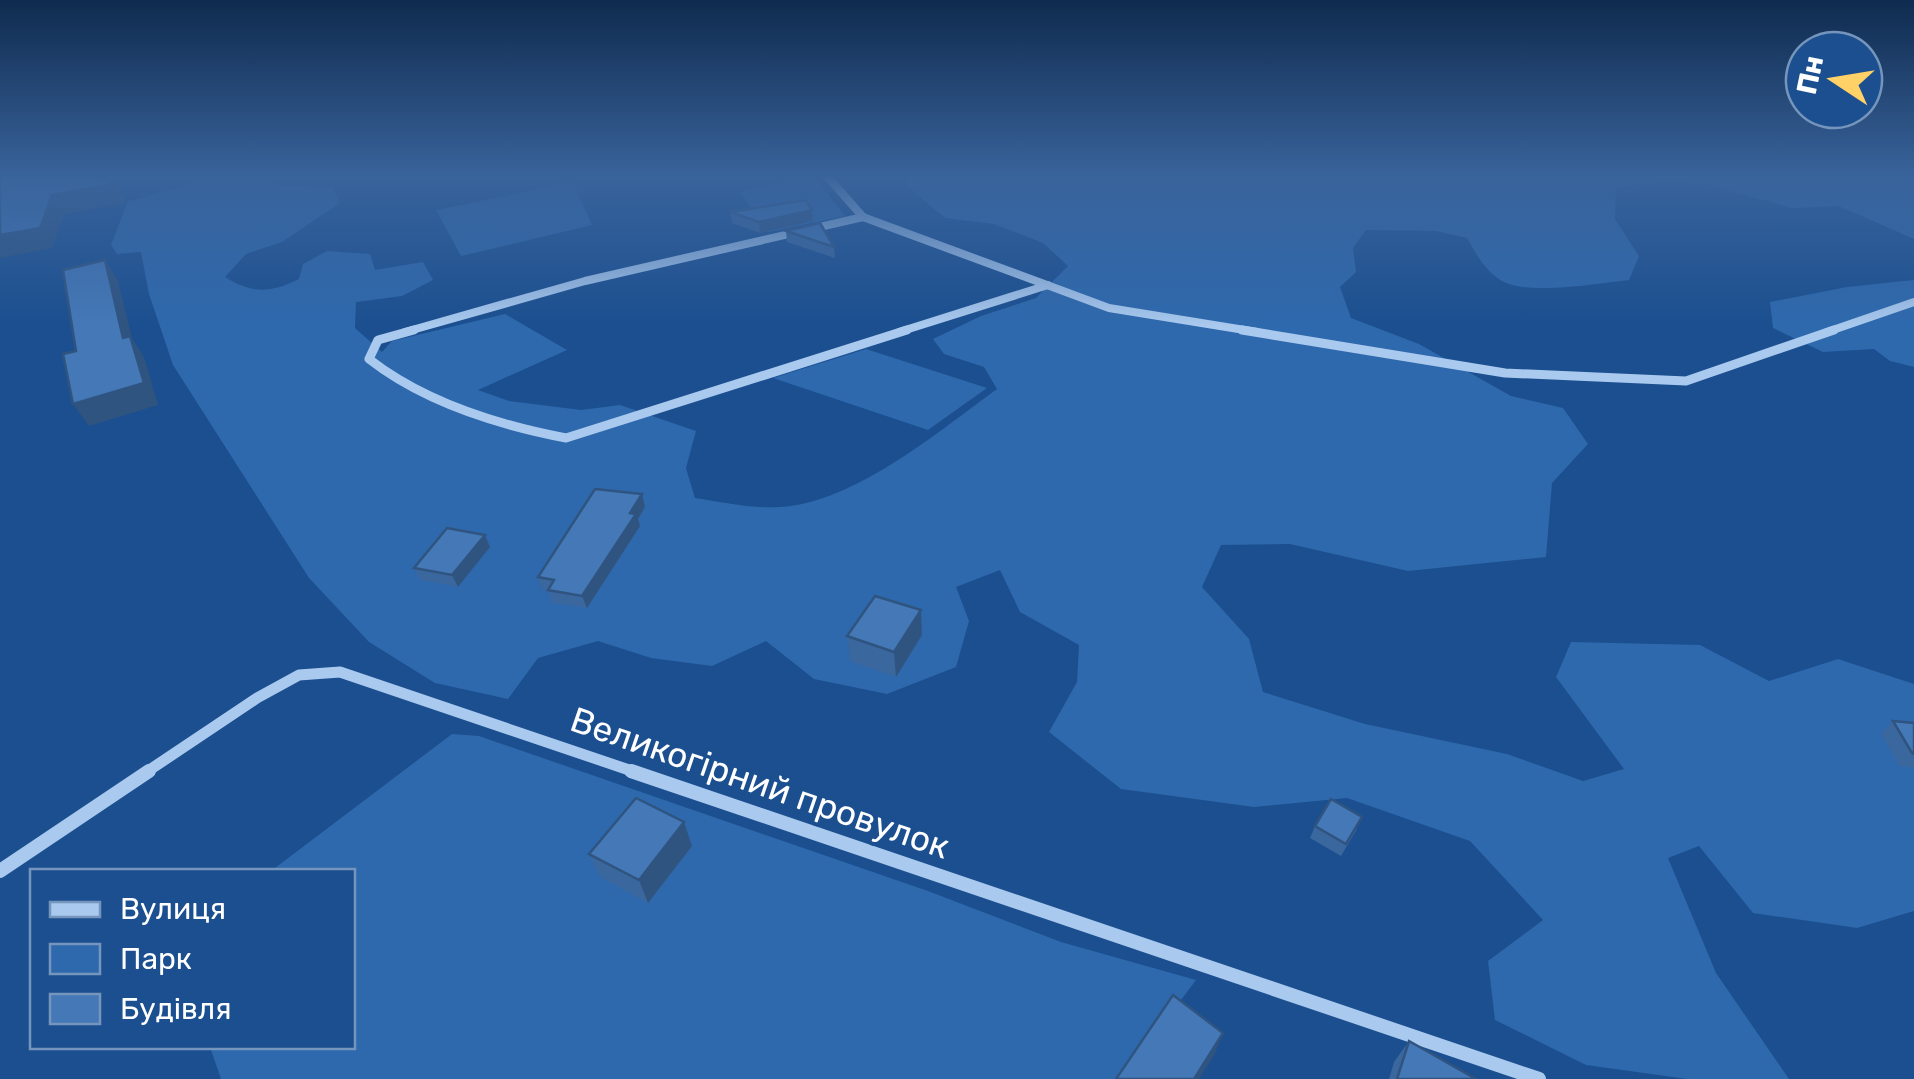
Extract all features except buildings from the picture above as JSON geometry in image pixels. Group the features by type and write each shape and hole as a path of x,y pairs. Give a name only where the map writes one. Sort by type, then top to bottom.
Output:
{"street":[{"path":"827,225 585,281 460,320 396,334 378,340 369,358 401,384 520,428 566,438 1048,285"},
{"path":"886,225 1109,308 1505,373 1686,382 1914,302"},
{"name":"Великогірний провулок","path":"0,871 257,698 299,676 340,672 1538,1079"}],"green space":[{"path":"119,225 307,225 282,242 246,254 225,277 262,290 299,279 303,264 327,251 370,254 375,270 423,262 433,280 402,296 356,302 355,328 382,352 392,341 505,314 567,350 478,390 509,401 581,410 620,405 696,431 686,468 695,498 780,507 808,503 866,479 997,389 984,367 944,354 933,339 981,316 1036,298 1068,266 1043,243 997,225 1619,225 1639,256 1629,280 1529,288 1496,277 1467,238 1436,231 1366,230 1353,248 1356,272 1340,287 1351,318 1419,344 1511,396 1563,408 1588,444 1552,483 1546,557 1408,571 1290,544 1221,545 1202,587 1249,639 1263,692 1365,724 1507,754 1583,781 1624,769 1556,677 1571,642 1700,645 1769,681 1838,659 1914,684 1914,911 1857,928 1753,913 1699,846 1668,858 1716,973 1789,1079 1687,1079 1586,1065 1495,1020 1488,961 1543,920 1470,841 1347,798 1254,807 1121,789 1049,732 1077,682 1079,645 1020,612 1000,570 956,587 969,621 956,667 887,694 814,679 766,641 712,666 651,658 598,641 538,658 508,699 435,683 369,642 309,578 173,365 149,294 141,252 117,254 111,245"},
{"path":"444,225 591,225 461,256"},
{"path":"763,225 800,225 768,232"},
{"path":"1883,225 1914,225 1914,239"},
{"path":"1914,280 1914,367 1890,361 1874,349 1823,352 1773,328 1770,302 1847,287"},
{"path":"866,349 987,388 928,430 773,378"},
{"path":"452,734 479,736 928,891 1061,942 1196,980 1122,1079 221,1079 211,1049 355,1049 355,869 274,869"}]}
